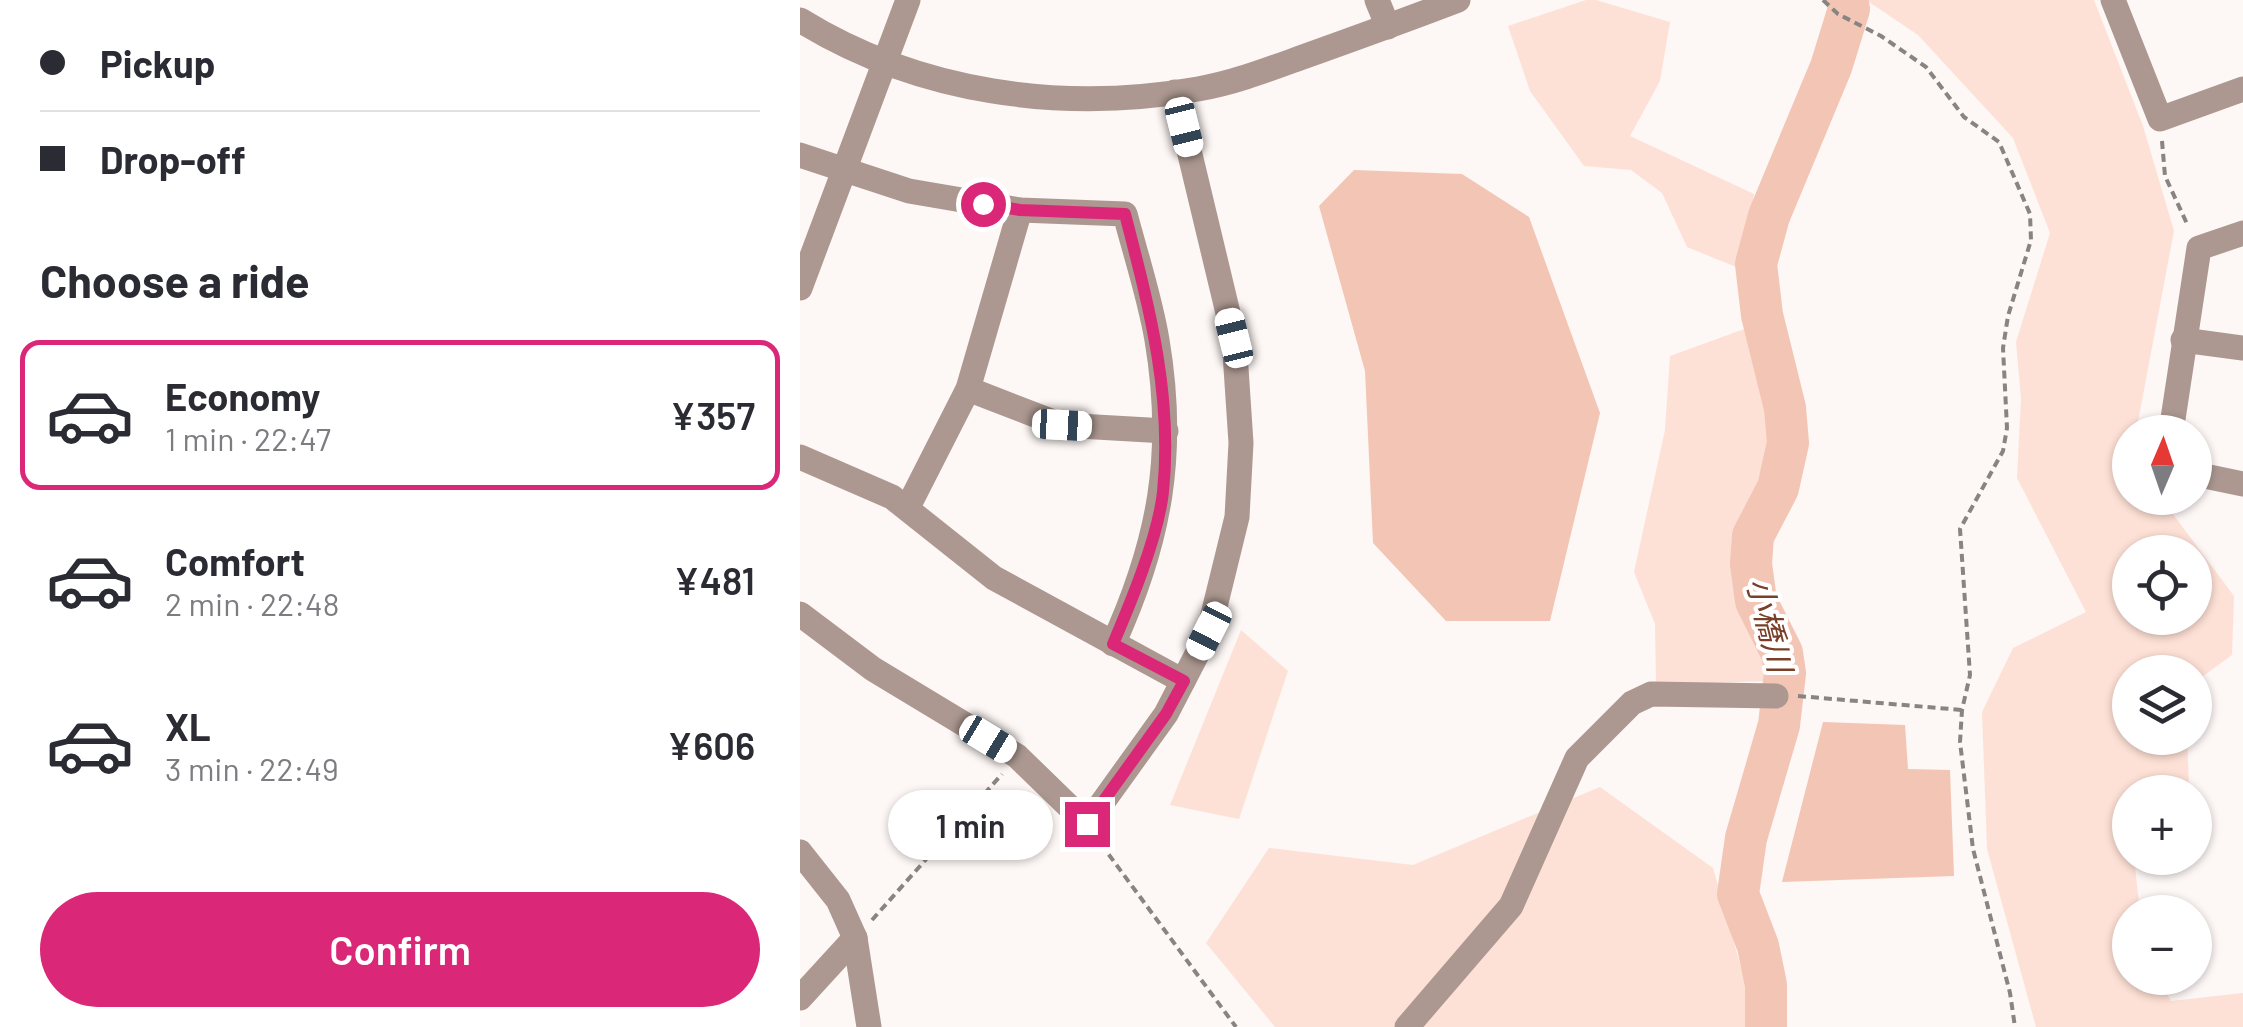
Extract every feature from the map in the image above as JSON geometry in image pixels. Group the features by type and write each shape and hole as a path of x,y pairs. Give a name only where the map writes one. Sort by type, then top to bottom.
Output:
{"street":[{"path":"800,288 908,0"},
{"path":"1378,0 1388,28"},
{"path":"800,20 886,64 980,90 1112,98 1175,92 1248,76 1458,0"},
{"path":"2113,0 2160,120 2243,89"},
{"path":"800,614 873,669 1017,756 1087,824 1166,714 1209,631 1237,517 1242,443 1234,338 1175,92"},
{"path":"800,156 909,190 1020,210 1125,214 1157,340 1166,431 1162,496 1133,600 1113,644"},
{"path":"908,507 968,389 1020,210"},
{"path":"2173,415 2199,248 2243,232"},
{"path":"2183,340 2243,348"},
{"path":"968,389 1062,425 1166,431"},
{"path":"800,457 892,496 994,578 1184,681"},
{"path":"2212,478 2243,484"},
{"path":"1407,1027 1512,906 1577,758 1632,704 1651,694 1786,696"},
{"path":"800,852 838,900 855,938 870,1027"},
{"path":"800,998 855,938"}],"path":[{"path":"1823,0 1838,14 1926,67 1964,117 1998,142 2030,214 2031,240 2008,316 2004,348 2003,451 1960,529 1970,676 1960,742 1973,849 2015,1027"},
{"path":"2160,120 2165,176 2199,248"},
{"path":"1786,696 1962,710"},
{"path":"855,938 1017,756"},
{"path":"1087,824 1236,1027"}],"shaded area":[{"path":"1586,0 1670,22 1660,81 1630,136 1754,194 1741,269 1687,247 1662,193 1631,170 1584,166 1530,91 1508,26"},
{"path":"1866,0 2094,0 2143,126 2174,231 2139,415 2112,415 2112,515 2174,515 2189,535 2112,535 2112,635 2212,635 2212,566 2234,596 2232,655 2212,670 2212,655 2112,655 2112,755 2188,755 2189,775 2112,775 2112,875 2136,875 2138,895 2112,895 2112,995 2168,995 2171,1001 2243,993 2243,1027 2036,1027 1987,849 1982,712 2013,648 2086,612 2017,478 2021,399 2016,342 2050,233 2013,138 1918,35"},
{"path":"1354,170 1462,174 1529,217 1600,413 1550,621 1446,621 1373,543 1365,371 1319,206"},
{"path":"1747,328 1773,401 1770,473 1740,557 1763,641 1768,681 1656,685 1655,624 1634,572 1665,430 1670,356"},
{"path":"1241,630 1288,671 1239,819 1170,805"},
{"path":"1823,722 1905,725 1908,769 1950,770 1954,876 1782,882"},
{"path":"1600,787 1713,868 1749,996 1750,1027 1275,1027 1206,943 1269,848 1413,865"}],"waterway":[{"name":"小橋川","path":"1766,1027 1766,985 1758,946 1738,894 1746,838 1779,725 1785,673 1782,653 1756,601 1751,564 1753,536 1778,488 1788,443 1785,408 1762,315 1756,264 1769,216 1831,67 1849,9 1847,0"}],"route":[{"path":"983,204 1020,210 1125,214 1157,340 1166,431 1162,496 1133,600 1113,644 1184,681 1166,714 1087,824"}]}
